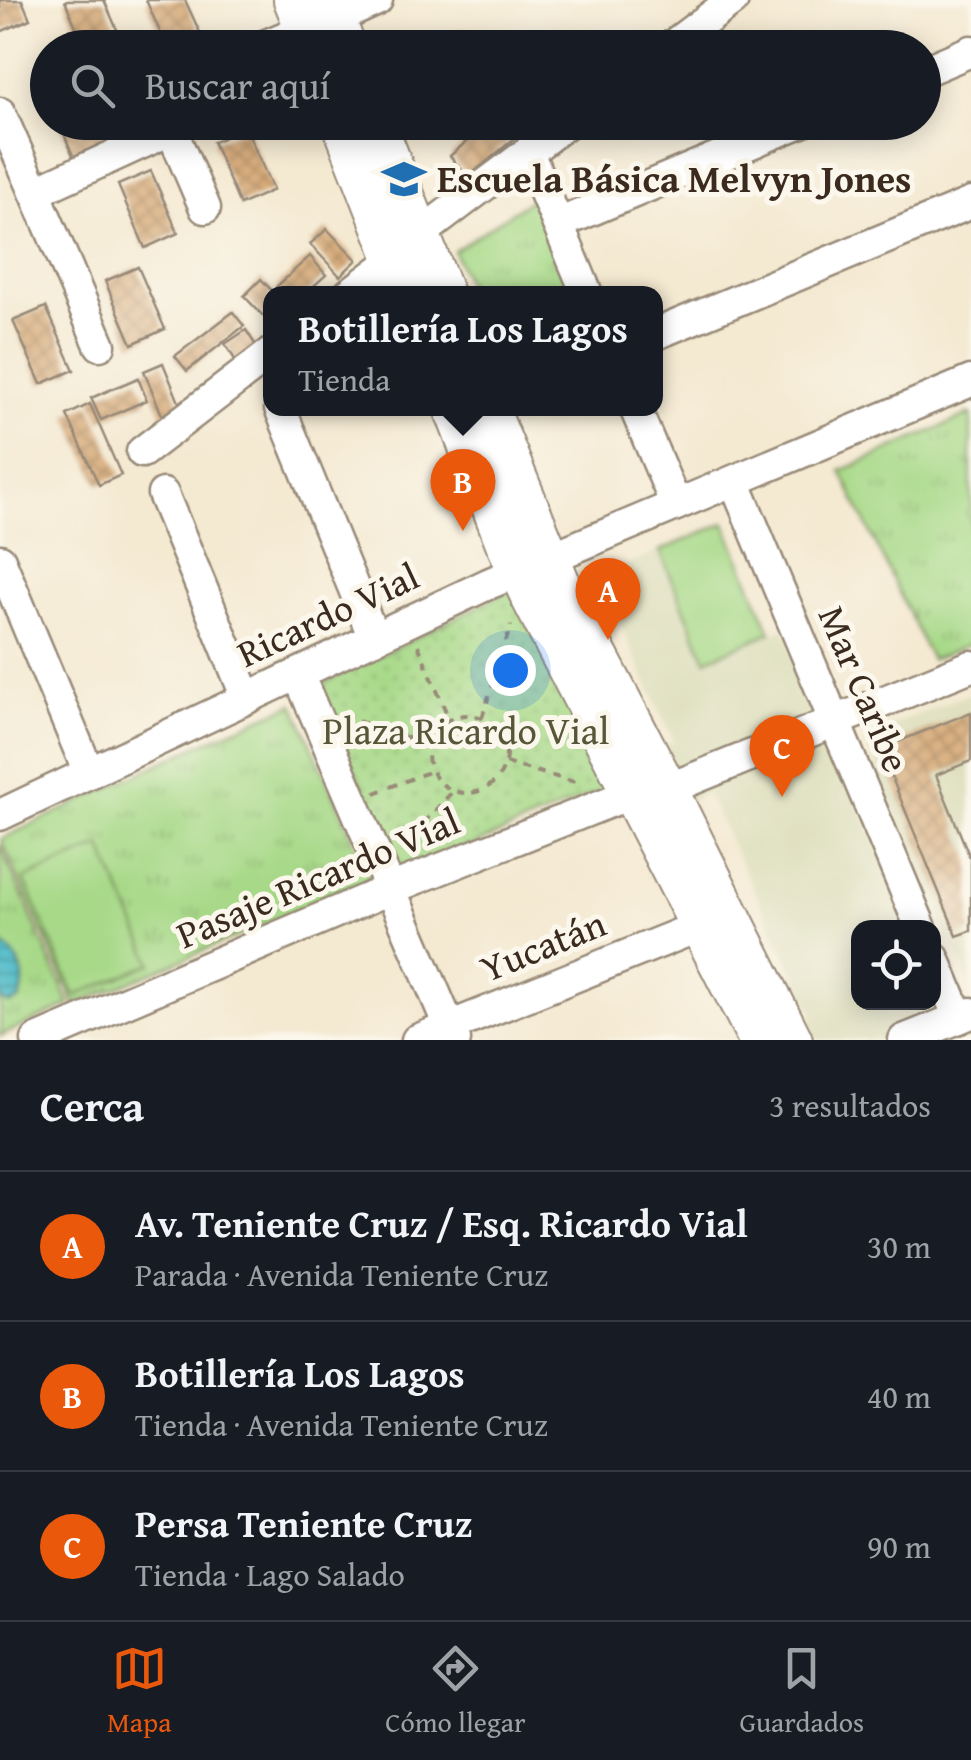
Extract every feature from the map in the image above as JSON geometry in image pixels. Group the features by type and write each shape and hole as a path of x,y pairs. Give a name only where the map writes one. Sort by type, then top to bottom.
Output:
{"main road":[{"path":"350,140 408,262 435,286"},
{"path":"380,140 408,262"},
{"path":"457,416 650,791 793,1040"},
{"path":"491,416 533,564"},
{"path":"650,791 700,926 758,1040"}],"street":[{"path":"320,24 377,0"},
{"path":"693,30 733,0"},
{"path":"941,64 971,51"},
{"path":"0,113 100,345"},
{"path":"35,192 146,140"},
{"path":"176,140 205,208"},
{"path":"364,286 408,262 544,140"},
{"path":"558,224 758,140"},
{"path":"528,152 584,286"},
{"path":"663,331 971,203"},
{"path":"142,452 263,359"},
{"name":"Ricardo Vial","path":"0,814 533,564 971,381"},
{"path":"283,416 374,638"},
{"path":"639,416 676,505"},
{"name":"Mar Caribe","path":"734,481 918,920"},
{"path":"163,494 247,698"},
{"path":"0,560 89,772"},
{"name":"Pasaje Ricardo Vial","path":"37,1040 82,1031 386,879 650,791 971,666"},
{"path":"298,674 452,1033"},
{"name":"Yucatán","path":"417,1040 452,1033 700,926"},
{"path":"904,1040 965,1015 941,971"}],"path":[{"path":"482,718 512,624"},
{"path":"417,643 449,719"},
{"path":"311,704 428,745"},
{"path":"472,715 482,718 502,736 505,763 491,785 480,791 454,791 431,771 428,745 433,734 449,719 472,715"},
{"path":"505,763 584,785"},
{"path":"352,802 431,771"},
{"path":"386,879 454,791"}],"shaded area":[{"path":"660,551 707,659 784,628 908,920 851,920 851,1010 941,1010 941,986 971,1017 971,1040 809,1040 801,1022 814,1014 706,792 690,802 662,747 674,741 598,577"},
{"path":"971,693 971,988 863,737"}],"green space":[{"path":"536,196 573,286 467,286 454,251"},
{"path":"971,414 971,644 931,660 841,471"},
{"path":"725,523 771,632 706,660 660,551"},
{"name":"Plaza Ricardo Vial","path":"511,590 613,786 403,875 317,687"},
{"path":"294,704 371,880 75,1005 1,839"},
{"path":"0,845 70,1005 0,1036"},
{"path":"101,846 152,963 75,996 24,879"}],"water":[{"path":"0,943 13,954 23,974 20,999 9,1004 0,999"}],"building":[{"path":"0,0 22,0 30,19 0,32"},
{"path":"104,0 117,30 77,30 65,1"},
{"path":"146,0 185,0 199,30 159,30"},
{"path":"67,140 106,140 111,150 77,165"},
{"path":"251,140 273,190 240,205 213,142"},
{"path":"468,140 512,140 468,177 450,156"},
{"path":"151,171 178,233 145,248 118,185"},
{"path":"327,229 357,260 340,276 310,244"},
{"path":"310,256 326,275 314,286 277,286"},
{"path":"138,267 165,329 132,344 105,281"},
{"path":"261,279 268,286 263,286 263,316 244,296"},
{"path":"46,307 74,370 41,384 13,321"},
{"path":"233,312 244,326 187,371 175,356"},
{"path":"246,330 262,355 241,369 225,344"},
{"path":"163,363 185,417 166,425 144,371"},
{"path":"138,378 147,400 101,420 91,398"},
{"path":"90,404 121,475 99,485 67,415"},
{"path":"971,712 971,761 936,775 971,860 971,931 957,936 880,749"}],"place":[{"name":"Escuela Básica Melvyn Jones","path":"404,179"},
{"name":"Botillería Los Lagos","path":"463,531"},
{"name":"Av. Teniente Cruz / Esq. Ricardo Vial","path":"608,640"},
{"name":"Persa Teniente Cruz","path":"782,797"}]}
